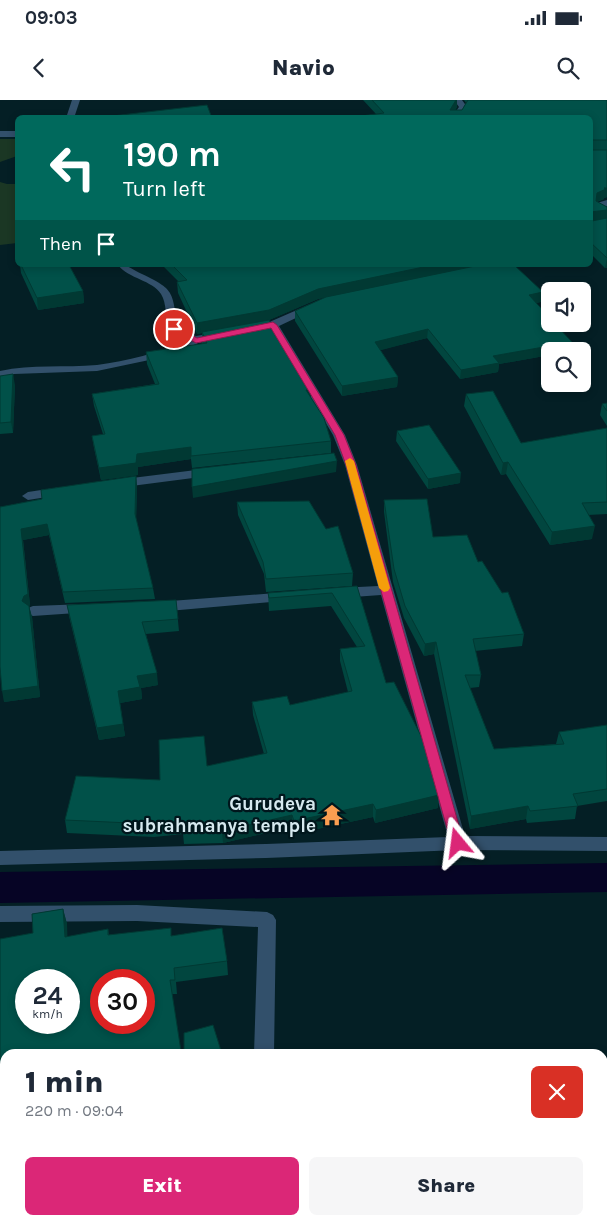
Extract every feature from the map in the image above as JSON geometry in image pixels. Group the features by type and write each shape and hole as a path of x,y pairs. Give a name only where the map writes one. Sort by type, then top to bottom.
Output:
{"street":[{"path":"71,115 76,100"},
{"path":"457,115 463,107 458,100"},
{"path":"0,134 15,134"},
{"path":"607,203 600,205 600,209 607,213"},
{"path":"125,267 130,272 163,290 167,295 174,329 196,340"},
{"path":"254,329 273,325 322,303"},
{"path":"273,325 339,435 343,458 385,590 458,843"},
{"path":"0,374 14,371 98,368 169,353 196,340 234,332"},
{"path":"103,486 226,470"},
{"path":"28,496 75,490"},
{"path":"325,594 385,590"},
{"path":"138,607 305,596"},
{"path":"33,612 100,609"},
{"path":"0,858 266,851 458,843 607,844"},
{"path":"0,914 137,913 267,920 264,1049"}],"green space":[{"path":"0,139 15,139 15,157 0,162"},
{"path":"0,182 15,184 15,243 0,245"}],"water":[{"path":"607,863 607,892 0,903 0,872"}],"building":[{"path":"372,100 456,100 450,110 462,110 468,100 607,100 607,140 593,140 593,115 369,115 384,113"},
{"path":"207,105 211,115 121,115"},
{"path":"593,150 607,150 607,188 597,193 596,201 607,207 607,210 593,212"},
{"path":"607,218 607,258 593,245 593,221"},
{"path":"22,267 70,267 83,291 37,298"},
{"path":"174,267 423,267 318,289 269,310 197,323 177,282 187,280"},
{"path":"470,267 516,267 541,290 541,292 529,295 541,308 541,332 563,332 572,342 541,342 541,347 493,356 499,363 461,370 428,329 375,342 398,377 342,386 295,311 326,297"},
{"path":"269,320 311,389 306,390 324,418 331,441 191,456 191,447 137,454 136,463 99,468 92,436 105,434 92,394 159,384 146,352 207,343 202,332"},
{"path":"13,374 11,422 0,423 0,376"},
{"path":"493,391 521,443 607,428 607,502 582,503 595,526 552,532 508,462 503,463 466,394"},
{"path":"607,403 607,411 602,404"},
{"path":"429,425 461,473 428,479 397,431"},
{"path":"334,453 337,461 192,487 192,469"},
{"path":"136,476 135,514 153,588 63,592 47,524 21,529 28,594 24,596 22,601 29,606 38,686 2,691 0,667 0,507 42,499 41,490"},
{"path":"427,499 433,537 467,535 478,562 482,561 502,593 508,592 524,634 473,639 481,675 465,675 494,749 564,744 559,732 607,725 607,789 573,794 578,806 530,811 528,806 471,816 436,642 425,644 405,606 394,569 384,500"},
{"path":"309,501 326,529 338,526 353,573 266,579 263,562 237,502"},
{"path":"357,586 386,683 394,682 424,742 439,795 376,810 373,804 294,821 292,815 222,831 183,832 182,821 152,824 65,820 76,776 160,780 159,740 204,736 207,766 267,753 252,702 287,696 290,705 352,691 340,649 365,646 332,593 269,598 268,593"},
{"path":"176,600 178,619 142,622 157,673 137,676 140,687 118,691 123,724 97,728 67,605"},
{"path":"63,909 65,937 108,929 108,935 171,928 171,936 222,928 227,961 174,968 175,980 170,980 181,1049 0,1049 0,939 33,933 32,914"},
{"path":"213,1025 220,1049 184,1049 184,1033"}],"slow traffic":[{"path":"350,461 384,588"}],"place":[{"name":"Gurudeva subrahmanya temple","path":"332,815"}],"route":[{"path":"174,329 196,340 273,325 339,435 351,465 458,843"}]}
